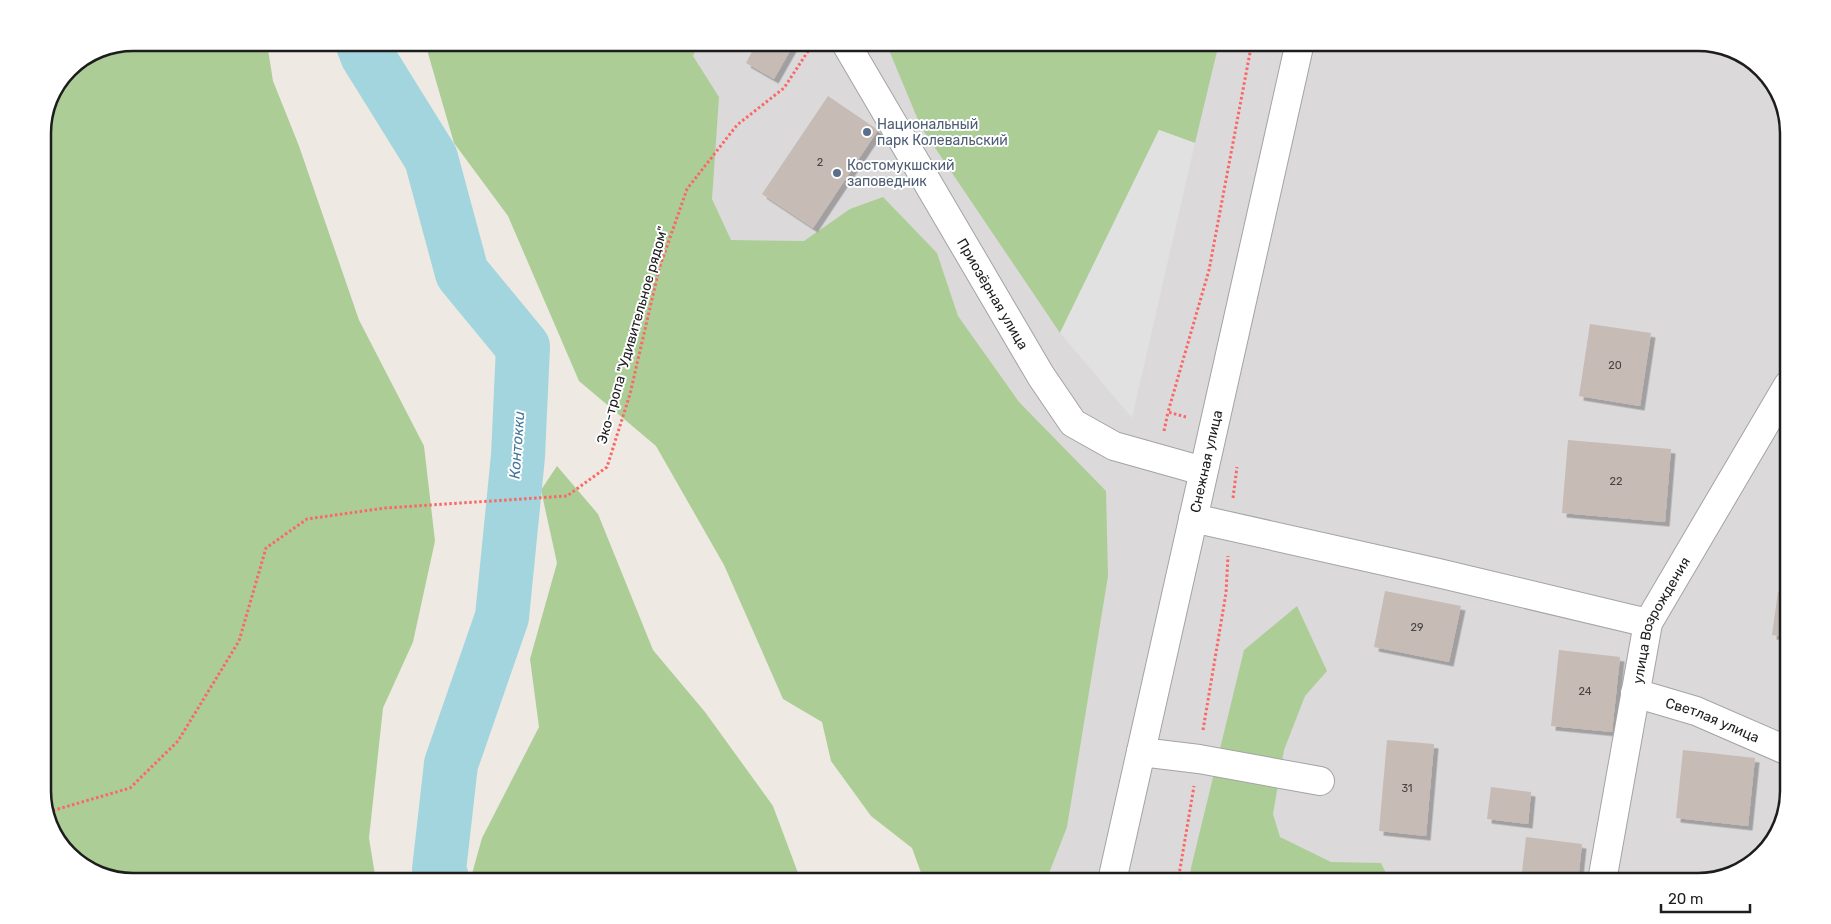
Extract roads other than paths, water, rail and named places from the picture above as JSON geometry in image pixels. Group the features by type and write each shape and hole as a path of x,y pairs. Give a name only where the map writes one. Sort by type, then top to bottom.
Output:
{"street":[{"name":"Приозёрная улица","path":"850,51 1041,376 1073,424 1114,446 1203,471"},
{"name":"Снежная улица","path":"1114,873 1298,51"},
{"name":"улица Возрождения","path":"1604,873 1648,623 1780,399"},
{"path":"1193,518 1648,623"},
{"name":"Светлая улица","path":"1635,693 1696,711 1780,748"},
{"path":"1141,752 1198,759 1320,781"}],"waterway":[{"name":"Контокки","path":"365,51 431,158 462,273 523,347 518,456 502,617 451,764 440,873"}],"place":[{"name":"Национальный парк Колевальский","path":"867,132"},
{"name":"Костомукшский заповедник","path":"837,173"}]}
